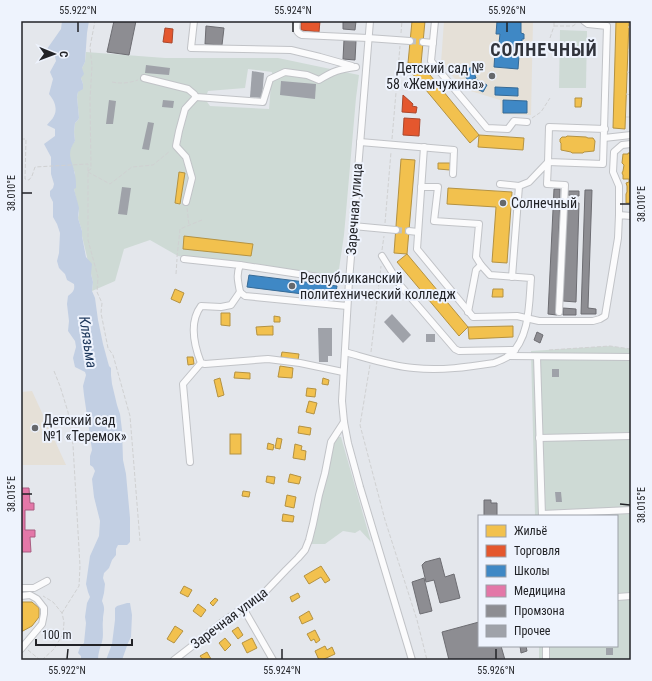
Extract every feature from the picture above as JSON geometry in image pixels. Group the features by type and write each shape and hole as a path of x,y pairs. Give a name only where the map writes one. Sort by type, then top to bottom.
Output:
{"street":[{"path":"194,21 191,48 290,50 320,56 356,67"},
{"path":"297,21 296,31 298,34 302,35 368,38 410,42"},
{"name":"Заречная улица","path":"370,21 347,306 342,401 348,443 412,660"},
{"path":"435,21 431,61 488,128 508,129 514,121 527,122"},
{"path":"500,184 518,186 529,182 548,162 603,164 607,26 588,24 584,21"},
{"path":"423,42 433,43"},
{"path":"144,78 188,89 196,97 263,102 270,79 285,72 307,75 319,80 330,73 341,69 366,67"},
{"path":"186,202 192,178 186,157 176,146 185,109 196,97"},
{"path":"559,312 565,185 548,184 549,127 605,129"},
{"path":"604,138 631,135"},
{"path":"360,142 454,150 453,174"},
{"path":"424,147 417,249 473,317 517,316 539,321 593,320 600,319 605,316 618,238 619,186 613,172 614,152 622,145 631,144"},
{"path":"512,277 518,186"},
{"path":"344,352 404,367 442,369 494,363 508,356 515,350 523,337 527,318 531,278 490,275 476,257 479,224 434,221 438,187 421,187"},
{"path":"619,215 631,216"},
{"path":"353,226 396,230"},
{"path":"409,231 418,232"},
{"path":"382,256 400,285 455,349 459,351 515,350"},
{"path":"184,258 240,264 338,280"},
{"path":"240,264 237,272 238,282 240,292 245,296 347,306"},
{"path":"468,312 476,270 481,265"},
{"path":"201,363 193,328 197,311 201,306 221,307 232,305 240,292"},
{"path":"508,356 631,356"},
{"path":"537,356 542,515 631,510"},
{"path":"201,363 268,359 300,363 343,372"},
{"path":"190,462 183,384 201,363"},
{"name":"Заречная улица","path":"174,660 221,623 264,593 305,550 313,524 332,442 344,422"},
{"path":"539,438 631,436"},
{"path":"21,588 34,588 47,581"},
{"path":"21,596 30,595 37,599 44,608 42,624 22,647"},
{"path":"618,597 631,596"},
{"path":"243,608 273,660"},
{"path":"546,647 546,660"}],"path":[{"path":"88,171 90,169 90,100 92,65 90,47 95,21"},
{"path":"392,144 402,21"},
{"path":"550,38 554,21"},
{"path":"554,26 573,26 581,21"},
{"path":"627,72 631,73"},
{"path":"112,82 119,84 128,83 144,78"},
{"path":"626,94 631,95"},
{"path":"527,122 529,118 541,112 550,98"},
{"path":"626,117 631,117"},
{"path":"21,139 26,139 25,179"},
{"path":"88,171 110,184 132,167 154,165 176,146"},
{"path":"21,179 29,180 35,167 88,164 88,240 98,277 97,292 102,303 102,313 108,348 113,355 130,416 140,541"},
{"path":"186,202 189,225"},
{"path":"176,274 180,229 202,220"},
{"path":"352,281 379,283"},
{"path":"547,350 610,346 631,349"},
{"path":"370,359 360,425 385,520 417,620 427,660"},
{"path":"22,647 41,660 54,649 63,634 64,622 62,614 79,586 80,566 74,445 68,412 54,372"},
{"path":"39,627 63,634"}],"shaded area":[{"name":"Детский сад № 58 «Жемчужина»","path":"444,21 533,21 531,115 501,114 500,100 464,89 441,63"},
{"path":"560,30 587,31 586,88 559,88"},
{"path":"86,52 165,58 278,58 359,75 344,235 338,276 178,256 150,240 124,249 115,281 92,291 93,282 78,218 79,213 74,189 75,173 69,154 71,146 75,141 75,123 79,118 77,97 83,84 81,78 82,68 85,62","holes":["248,69 272,72 269,109 210,106 205,99 208,91 245,88"]},
{"path":"610,346 631,349 631,660 539,660 539,647 618,647 618,515 535,515 531,351"},
{"name":"Детский сад №1 «Теремок»","path":"32,391 66,465 21,465 21,392"},
{"path":"338,437 341,437 371,542 360,530 355,533 343,531 325,544 310,544 334,442"}],"water":[{"name":"Клязьма","path":"62,21 89,21 85,62 82,68 84,74 81,78 83,89 78,92 77,97 79,118 75,123 75,141 70,150 70,158 76,178 76,188 74,189 79,208 78,218 82,231 86,257 92,264 92,291 95,298 103,344 109,366 111,368 112,384 120,414 123,460 126,474 130,518 130,542 127,545 118,545 116,555 109,568 104,573 103,578 105,584 102,601 104,609 103,636 98,660 81,660 81,656 78,653 80,647 84,643 86,623 85,617 87,603 90,597 86,584 90,556 99,536 100,521 94,497 92,479 95,471 90,465 92,450 83,386 86,375 85,372 75,367 73,358 76,347 75,341 68,331 68,296 73,291 74,284 67,280 65,274 59,268 57,261 60,233 53,217 53,202 50,196 50,191 54,184 51,174 51,157 44,144 55,136 55,129 47,125 56,110 54,101 49,94 53,79 50,72 56,61 54,52 47,49 61,29"},
{"path":"130,603 132,615 131,637 122,660 106,660 112,644 115,608"}],"building: Жильё":[{"path":"412,21 425,21 421,64 408,63"},
{"path":"616,21 629,21 625,129 613,128"},
{"path":"421,64 479,135 470,143 411,72"},
{"path":"575,98 582,98 581,107 575,107"},
{"path":"479,135 524,138 523,150 478,147"},
{"path":"567,136 593,138 595,141 594,151 572,153 561,150 560,139"},
{"path":"631,153 631,203 626,203 626,183 629,182 629,179 623,179 622,173 624,165 622,163 623,154"},
{"path":"401,159 415,160 407,254 394,253"},
{"path":"438,163 450,163 450,170 438,169"},
{"path":"179,172 185,173 180,204 175,203"},
{"path":"448,188 512,192 507,263 492,262 496,207 447,204"},
{"path":"184,236 253,244 251,256 183,249"},
{"path":"407,254 468,327 459,336 397,262"},
{"path":"175,289 184,293 180,303 171,299"},
{"path":"493,289 503,289 503,297 492,297"},
{"path":"221,313 230,313 230,326 221,325"},
{"path":"274,316 280,317 280,322 274,322"},
{"path":"273,326 273,335 257,335 256,327"},
{"path":"513,326 513,337 469,339 468,327"},
{"path":"282,352 299,354 298,360 281,357"},
{"path":"187,357 193,357 194,364 188,365"},
{"path":"280,366 293,368 292,378 278,377"},
{"path":"235,372 250,373 250,379 234,378"},
{"path":"220,378 224,395 218,397 214,380"},
{"path":"323,378 329,380 328,385 322,384"},
{"path":"307,388 316,389 315,397 306,396"},
{"path":"309,401 317,403 314,414 306,412"},
{"path":"299,426 311,428 310,435 298,433"},
{"path":"230,434 241,434 241,454 230,454"},
{"path":"277,438 282,439 280,449 275,448"},
{"path":"268,443 274,445 273,450 267,449"},
{"path":"295,444 302,446 301,450 306,451 305,460 293,458"},
{"path":"290,474 301,477 299,484 288,482"},
{"path":"267,476 275,477 274,484 266,482"},
{"path":"243,491 250,492 249,497 242,496"},
{"path":"287,495 296,497 294,508 285,506"},
{"path":"283,514 294,516 293,522 282,521"},
{"path":"321,566 330,580 325,583 321,577 309,584 304,576"},
{"path":"184,586 192,590 188,597 180,593"},
{"path":"298,593 300,597 292,602 290,597"},
{"path":"215,598 218,600 213,606 210,603"},
{"path":"21,602 32,602 39,608 39,617 32,626 21,632"},
{"path":"198,604 206,610 201,617 193,611"},
{"path":"309,611 313,619 302,624 299,617"},
{"path":"175,626 183,631 174,643 167,639"},
{"path":"238,627 243,635 238,639 232,631"},
{"path":"315,630 320,640 316,643 314,639 311,641 307,634"},
{"path":"225,638 231,645 225,651 219,643"},
{"path":"252,638 257,648 247,653 242,643"},
{"path":"325,646 327,650 332,647 335,654 319,660 315,651"},
{"path":"207,652 211,659 203,660 200,656"}],"building: Торговля":[{"path":"301,21 320,21 319,32 301,30"},
{"path":"165,28 173,29 172,43 163,42"},
{"path":"403,95 413,104 412,106 417,107 416,113 402,112"},
{"path":"404,118 420,119 419,136 403,135"}],"building: Школы":[{"path":"497,21 521,22 521,33 524,34 524,39 522,39 523,56 519,56 518,69 494,67 495,52 498,52 500,34 496,34"},
{"path":"472,67 476,78 468,81 463,71"},
{"path":"477,80 487,85 483,92 473,87"},
{"path":"495,87 518,88 518,96 495,95"},
{"path":"503,100 527,101 527,113 503,113"},
{"name":"Республиканский политехнический колледж","path":"249,275 337,286 335,298 247,287"}],"building: Медицина":[{"path":"21,488 29,488 30,503 34,503 34,510 25,510 25,530 35,530 35,537 30,537 31,552 21,552"}],"building: Промзона":[{"path":"114,21 136,21 129,55 107,52"},
{"path":"343,21 356,21 355,30 343,29"},
{"path":"206,26 224,28 222,45 205,44"},
{"path":"344,40 356,41 355,60 343,59"},
{"path":"554,189 560,189 557,315 548,314"},
{"path":"585,190 592,190 588,308 596,309 596,314 581,314"},
{"path":"568,191 579,191 579,196 568,195"},
{"path":"565,202 579,203 576,302 563,301"},
{"path":"563,308 576,309 576,315 563,315"},
{"path":"537,332 543,335 540,343 534,340"},
{"path":"484,500 491,500 491,503 497,503 497,515 484,515"},
{"path":"440,558 445,577 454,574 460,598 440,603 434,580 426,582 422,565 425,562"},
{"path":"424,578 432,611 420,614 412,582"},
{"path":"478,622 478,647 501,647 505,660 449,660 442,632"},
{"path":"520,647 526,647 527,651 521,653"}],"building: Прочее":[{"path":"146,65 170,68 169,75 145,73"},
{"path":"252,71 264,73 262,98 250,97"},
{"path":"281,81 316,84 315,99 280,95"},
{"path":"109,100 116,101 113,124 106,124"},
{"path":"163,100 174,101 173,108 162,107"},
{"path":"148,122 154,123 149,150 142,149"},
{"path":"122,187 131,188 127,215 118,214"},
{"path":"392,314 411,335 403,343 384,322"},
{"path":"318,328 332,328 332,356 328,356 328,362 319,362"},
{"path":"426,334 435,334 435,342 426,342"},
{"path":"552,369 559,369 559,377 552,377"},
{"path":"555,492 561,492 562,502 556,502"},
{"path":"606,648 613,648 613,655 606,655"}],"tunnel":[{"path":"410,41 423,42"},
{"path":"396,230 409,231"}],"place":[{"name":"Детский сад № 58 «Жемчужина»","path":"492,76"},
{"name":"Солнечный","path":"503,203"},
{"name":"Республиканский политехнический колледж","path":"292,286"},
{"name":"Детский сад №1 «Теремок»","path":"35,428"}],"district":[{"name":"СОЛНЕЧНЫЙ","path":"544,50"}]}
